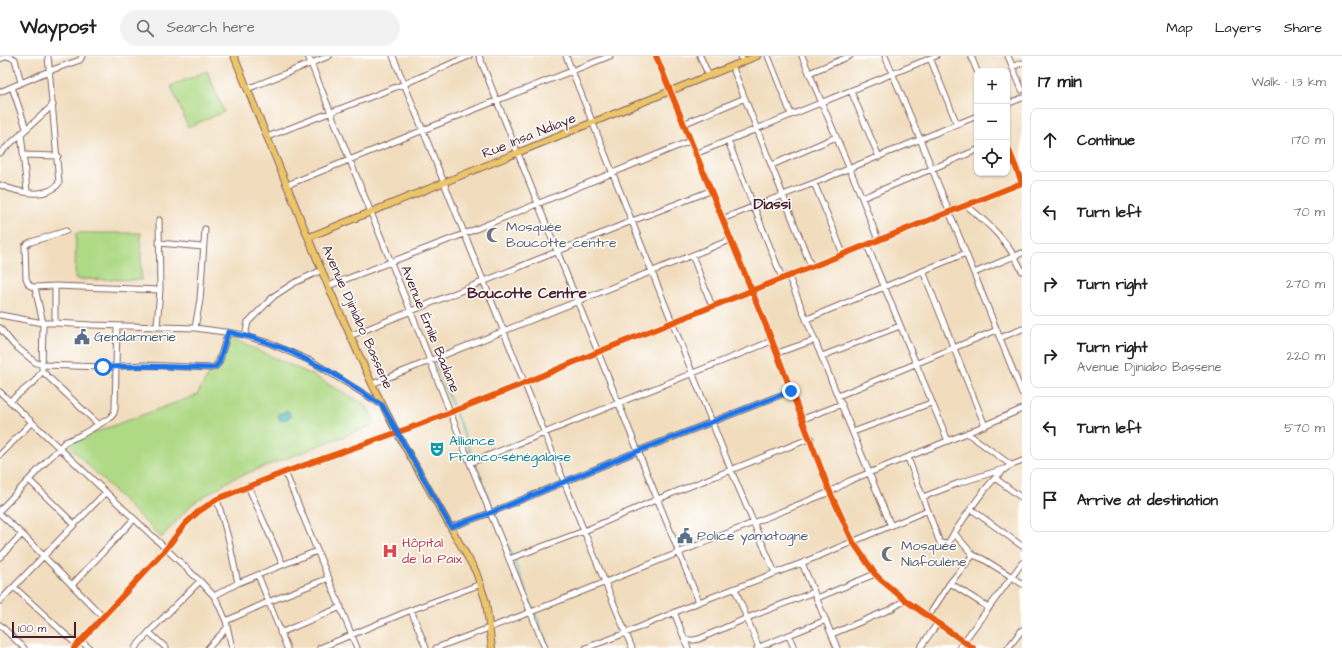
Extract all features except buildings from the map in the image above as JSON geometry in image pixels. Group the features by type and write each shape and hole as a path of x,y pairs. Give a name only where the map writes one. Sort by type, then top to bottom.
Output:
{"main road":[{"name":"Avenue Djiniabo Bassene","path":"234,56 328,286 372,384 397,433 470,558 482,584 490,626 492,648"},
{"name":"Rue Insa Ndiaye","path":"309,237 670,92 732,66 742,59 757,56"}],"street":[{"path":"0,59 7,56 15,59 21,83"},
{"path":"0,185 15,190 42,193 55,188 59,183 58,156 48,56"},
{"path":"0,92 80,60 82,56"},
{"name":"Avenue Émile Badiane","path":"308,56 545,648"},
{"path":"247,88 328,56"},
{"path":"393,56 632,648"},
{"path":"267,137 404,84 469,56"},
{"path":"480,56 538,204 699,602"},
{"path":"566,56 712,422 775,573"},
{"path":"288,185 610,56"},
{"path":"656,56 811,438 830,492 853,542 875,574 904,600 973,648"},
{"path":"700,56 708,76"},
{"path":"768,56 791,114"},
{"path":"802,56 862,198 878,240"},
{"path":"809,72 850,56"},
{"path":"885,56 950,212 1022,393"},
{"path":"695,154 936,56"},
{"path":"971,56 976,68"},
{"path":"1008,56 1022,90"},
{"path":"930,58 957,124"},
{"path":"1012,67 1022,63"},
{"path":"732,66 812,266"},
{"path":"12,87 26,128"},
{"path":"851,91 879,157"},
{"path":"683,124 745,98"},
{"path":"1010,103 1022,98"},
{"path":"1,150 53,105"},
{"path":"722,219 879,157 974,117"},
{"path":"21,133 27,191"},
{"path":"772,165 836,138"},
{"path":"328,286 464,234 690,141"},
{"path":"728,141 782,278"},
{"path":"862,198 974,151"},
{"path":"78,645 166,549 186,524 207,505 217,499 285,472 397,433 525,383 751,290 1022,183 1010,153"},
{"path":"24,155 58,156"},
{"path":"814,183 843,254"},
{"path":"350,336 484,283 632,221 710,191"},
{"path":"966,205 986,222 1007,244 1022,271"},
{"path":"157,326 160,290 159,220"},
{"path":"196,328 200,300 205,229"},
{"path":"10,401 35,381 42,371 43,365 43,323 34,288 29,285 26,278 25,246 31,242 66,231"},
{"path":"372,384 577,300 730,240"},
{"path":"159,243 204,247"},
{"path":"867,245 948,441"},
{"path":"807,319 966,253"},
{"path":"974,273 1022,253"},
{"path":"692,255 712,306"},
{"path":"245,336 248,322 274,296 294,283 322,270"},
{"path":"923,271 986,426"},
{"path":"788,276 816,340 891,526"},
{"path":"34,288 37,286 55,286 160,290"},
{"path":"55,286 55,323"},
{"path":"0,315 43,323 196,328 228,332 245,336 285,349 313,362 382,405"},
{"path":"0,510 68,440 81,435 110,418 114,413 117,326"},
{"path":"822,356 900,326"},
{"path":"0,328 13,344 36,362 43,365 103,367 215,367 219,363 228,332"},
{"path":"1000,338 1022,329"},
{"path":"838,396 997,330"},
{"path":"777,353 816,340"},
{"path":"470,463 545,434 772,341"},
{"path":"42,371 98,424"},
{"path":"451,527 490,513 638,451 791,391"},
{"path":"1,395 10,401 214,596 223,612 232,648"},
{"path":"853,432 931,403"},
{"path":"803,419 842,404"},
{"path":"436,648 490,626 531,612 830,492 849,481 986,426 1022,409"},
{"path":"0,455 32,422"},
{"path":"967,433 1011,465"},
{"path":"509,559 584,531 658,499 811,438"},
{"path":"908,458 940,543 944,544 947,544 994,478 1011,465 1022,461"},
{"path":"923,497 960,483 1005,469"},
{"path":"285,472 357,648"},
{"path":"994,478 1022,498"},
{"path":"29,480 74,524"},
{"path":"248,486 283,565"},
{"path":"0,601 106,492"},
{"path":"217,499 229,541 238,583"},
{"path":"971,509 1022,546"},
{"path":"586,648 699,602 802,563 928,510"},
{"path":"0,514 44,556 103,617"},
{"path":"72,585 134,519"},
{"path":"954,533 973,555 983,559 1022,584"},
{"path":"0,557 22,534"},
{"path":"214,596 238,583 317,551"},
{"path":"928,617 950,583 973,555"},
{"path":"802,563 837,648"},
{"path":"960,648 1022,563"},
{"path":"685,640 699,639 747,618 875,574"},
{"path":"258,575 287,648"},
{"path":"226,621 268,602 329,578"},
{"path":"135,648 200,581"},
{"path":"950,583 989,608"},
{"path":"320,648 411,610 482,584"},
{"path":"14,587 78,645 88,648"},
{"path":"735,589 758,648 826,620"},
{"path":"832,634 891,609 904,600"},
{"path":"280,633 341,607"},
{"path":"411,610 424,647"},
{"path":"674,612 688,648"},
{"path":"920,648 937,624"},
{"path":"0,626 24,648"},
{"path":"208,648 227,628"},
{"path":"1008,648 1022,630"},
{"path":"149,632 166,648"},
{"path":"789,636 794,648"}],"green space":[{"path":"207,71 224,112 188,127 171,86"},
{"path":"76,233 141,233 141,280 75,279"},
{"path":"229,337 310,374 366,405 376,424 232,479 192,504 161,538 66,443 197,395"}],"water":[{"path":"289,411 291,417 280,421 278,414"}],"waterway":[{"path":"435,361 474,460"},
{"path":"475,463 549,648"}],"cycle path":[{"path":"656,56 769,333 830,492 853,542 875,574 881,580 905,600 973,648"},
{"path":"74,648 166,549 185,524 198,512 217,499 285,472 418,425 525,383 598,352 1022,183 1010,153"}],"place":[{"name":"Mosquée Boucotte centre","path":"494,235"},
{"name":"Gendarmerie","path":"82,337"},
{"name":"Alliance Franco-sénégalaise","path":"437,449"},
{"name":"Police yamatogne","path":"685,536"},
{"name":"Hôpital de la Paix","path":"390,551"},
{"name":"Mosquée Niafoulène","path":"889,554"}],"district":[{"name":"Diassi","path":"772,204"},
{"name":"Boucotte Centre","path":"527,293"}],"route":[{"path":"103,367 215,367 219,363 228,332 254,338 285,349 329,371 382,405 451,527 490,513 638,451 791,391"}]}
